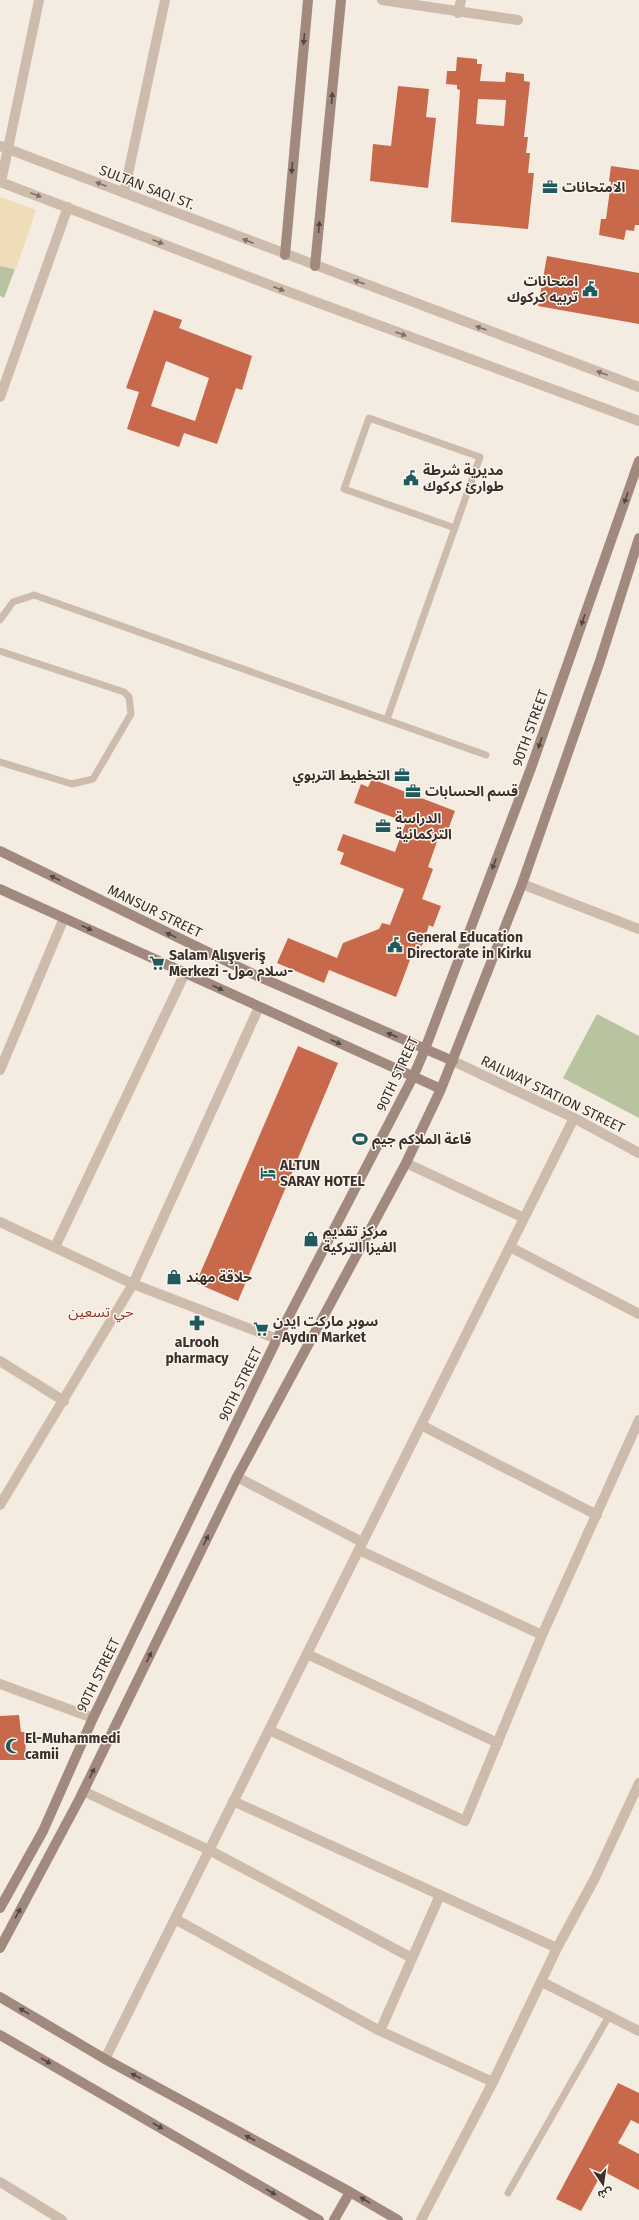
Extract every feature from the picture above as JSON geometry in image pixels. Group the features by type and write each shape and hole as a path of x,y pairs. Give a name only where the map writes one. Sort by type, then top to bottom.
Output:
{"main road":[{"path":"285,255 308,0"},
{"path":"316,266 341,0"},
{"name":"90TH STREET","path":"0,1908 43,1831 93,1718 277,1339 413,1077 426,1049 531,768 639,461"},
{"path":"0,1948 83,1791 237,1477 406,1163 441,1089 522,884 600,661 639,538"},
{"name":"MANSUR STREET","path":"0,851 252,974 453,1061"},
{"path":"0,889 441,1089"},
{"path":"0,1997 105,2059 350,2192 398,2220"},
{"path":"0,2034 320,2220"},
{"path":"334,2220 350,2192"}],"street":[{"path":"39,0 4,147 0,182 278,288 639,421"},
{"path":"124,194 165,0"},
{"path":"382,0 458,13 518,20"},
{"path":"458,13 461,0"},
{"name":"SULTAN SAQI ST.","path":"4,147 285,255 639,387"},
{"path":"0,397 68,207"},
{"path":"522,884 639,929"},
{"path":"0,1070 64,918"},
{"path":"55,1247 185,973"},
{"path":"0,1505 64,1401 133,1284 259,1007"},
{"name":"RAILWAY STATION STREET","path":"453,1061 574,1118 639,1153"},
{"path":"105,2059 574,1118"},
{"path":"406,1163 524,1218"},
{"path":"0,1222 133,1284 277,1339"},
{"path":"510,1247 639,1314"},
{"path":"0,1361 64,1401"},
{"path":"269,1730 465,1822 542,1635 639,1420"},
{"path":"421,1425 596,1515"},
{"path":"237,1477 360,1546 542,1635"},
{"path":"307,1654 498,1743"},
{"path":"0,1684 93,1718"},
{"path":"421,2220 493,2082 558,1948 595,1878 638,1787"},
{"path":"83,1791 209,1850 412,1958"},
{"path":"234,1801 558,1948"},
{"path":"380,2031 440,1895"},
{"path":"175,1919 380,2031 493,2082"},
{"path":"542,1982 639,2031"},
{"path":"0,2182 62,2220"}],"lane":[{"path":"387,719 455,528 480,457 369,418 344,489 455,528"},
{"path":"0,620 13,602 34,595 486,755"},
{"path":"0,651 124,692 129,697 131,714 93,779 72,784 0,762"},
{"path":"508,2193 609,2016"}],"green space":[{"path":"0,266 15,269 4,298 0,296"},
{"path":"597,1014 639,1036 639,1118 563,1078"}],"sand":[{"path":"0,197 36,210 16,269 0,266"}],"building":[{"path":"457,57 477,59 477,64 482,64 480,81 505,82 506,72 524,74 524,81 530,82 524,137 528,137 526,153 530,153 528,173 534,173 528,229 451,222 460,90 457,89 457,85 446,84 447,71 456,71","holes":["478,99 506,100 504,126 476,124"]},
{"path":"398,86 429,89 426,117 436,118 428,188 370,181 373,144 391,146"},
{"path":"611,166 639,170 639,225 635,225 634,231 626,230 624,240 599,235 601,219 606,219 611,182 609,181"},
{"name":"امتحانات تربيه كركوك","path":"547,256 639,273 639,324 538,306"},
{"path":"154,310 182,320 179,328 252,356 242,390 236,388 217,444 184,433 179,447 127,429 139,392 126,388","holes":["166,361 209,378 195,421 151,406"]},
{"path":"372,779 455,811 445,838 439,836 428,867 433,869 422,899 441,906 433,927 429,925 422,946 416,944 396,997 329,970 324,983 277,963 288,938 337,958 343,943 379,929 382,923 390,925 404,889 340,864 344,853 337,850 343,834 395,852 406,822 354,803 361,784 368,787"},
{"name":"ALTUN SARAY HOTEL","path":"298,1046 338,1063 238,1301 196,1283"},
{"name":"El-Muhammedi camii","path":"19,1715 21,1732 25,1732 26,1760 0,1760 0,1716"},
{"path":"618,2083 639,2093 639,2124 631,2120 618,2143 639,2154 639,2190 603,2171 581,2211 556,2199"}],"place":[{"name":"الامتحانات","path":"550,187"},
{"name":"امتحانات تربيه كركوك","path":"590,289"},
{"name":"مديرية شرطة طوارئ كركوك","path":"411,478"},
{"name":"التخطيط التربوي","path":"402,775"},
{"name":"قسم الحسابات","path":"413,791"},
{"name":"الدراسة التركمانية","path":"383,826"},
{"name":"General Education Directorate in Kirku","path":"395,945"},
{"name":"Salam Alışveriş Merkezi -سلام مول-","path":"157,963"},
{"name":"قاعة الملاكم جيم","path":"360,1139"},
{"name":"ALTUN SARAY HOTEL","path":"268,1173"},
{"name":"مركز تقديم الفيزا التركية","path":"311,1239"},
{"name":"حلاقة مهند","path":"174,1277"},
{"name":"aLrooh pharmacy","path":"197,1323"},
{"name":"سوبر ماركت ايدن - Aydın Market","path":"261,1329"},
{"name":"El-Muhammedi camii","path":"13,1746"}],"district":[{"name":"حي تسعين","path":"101,1312"}]}
